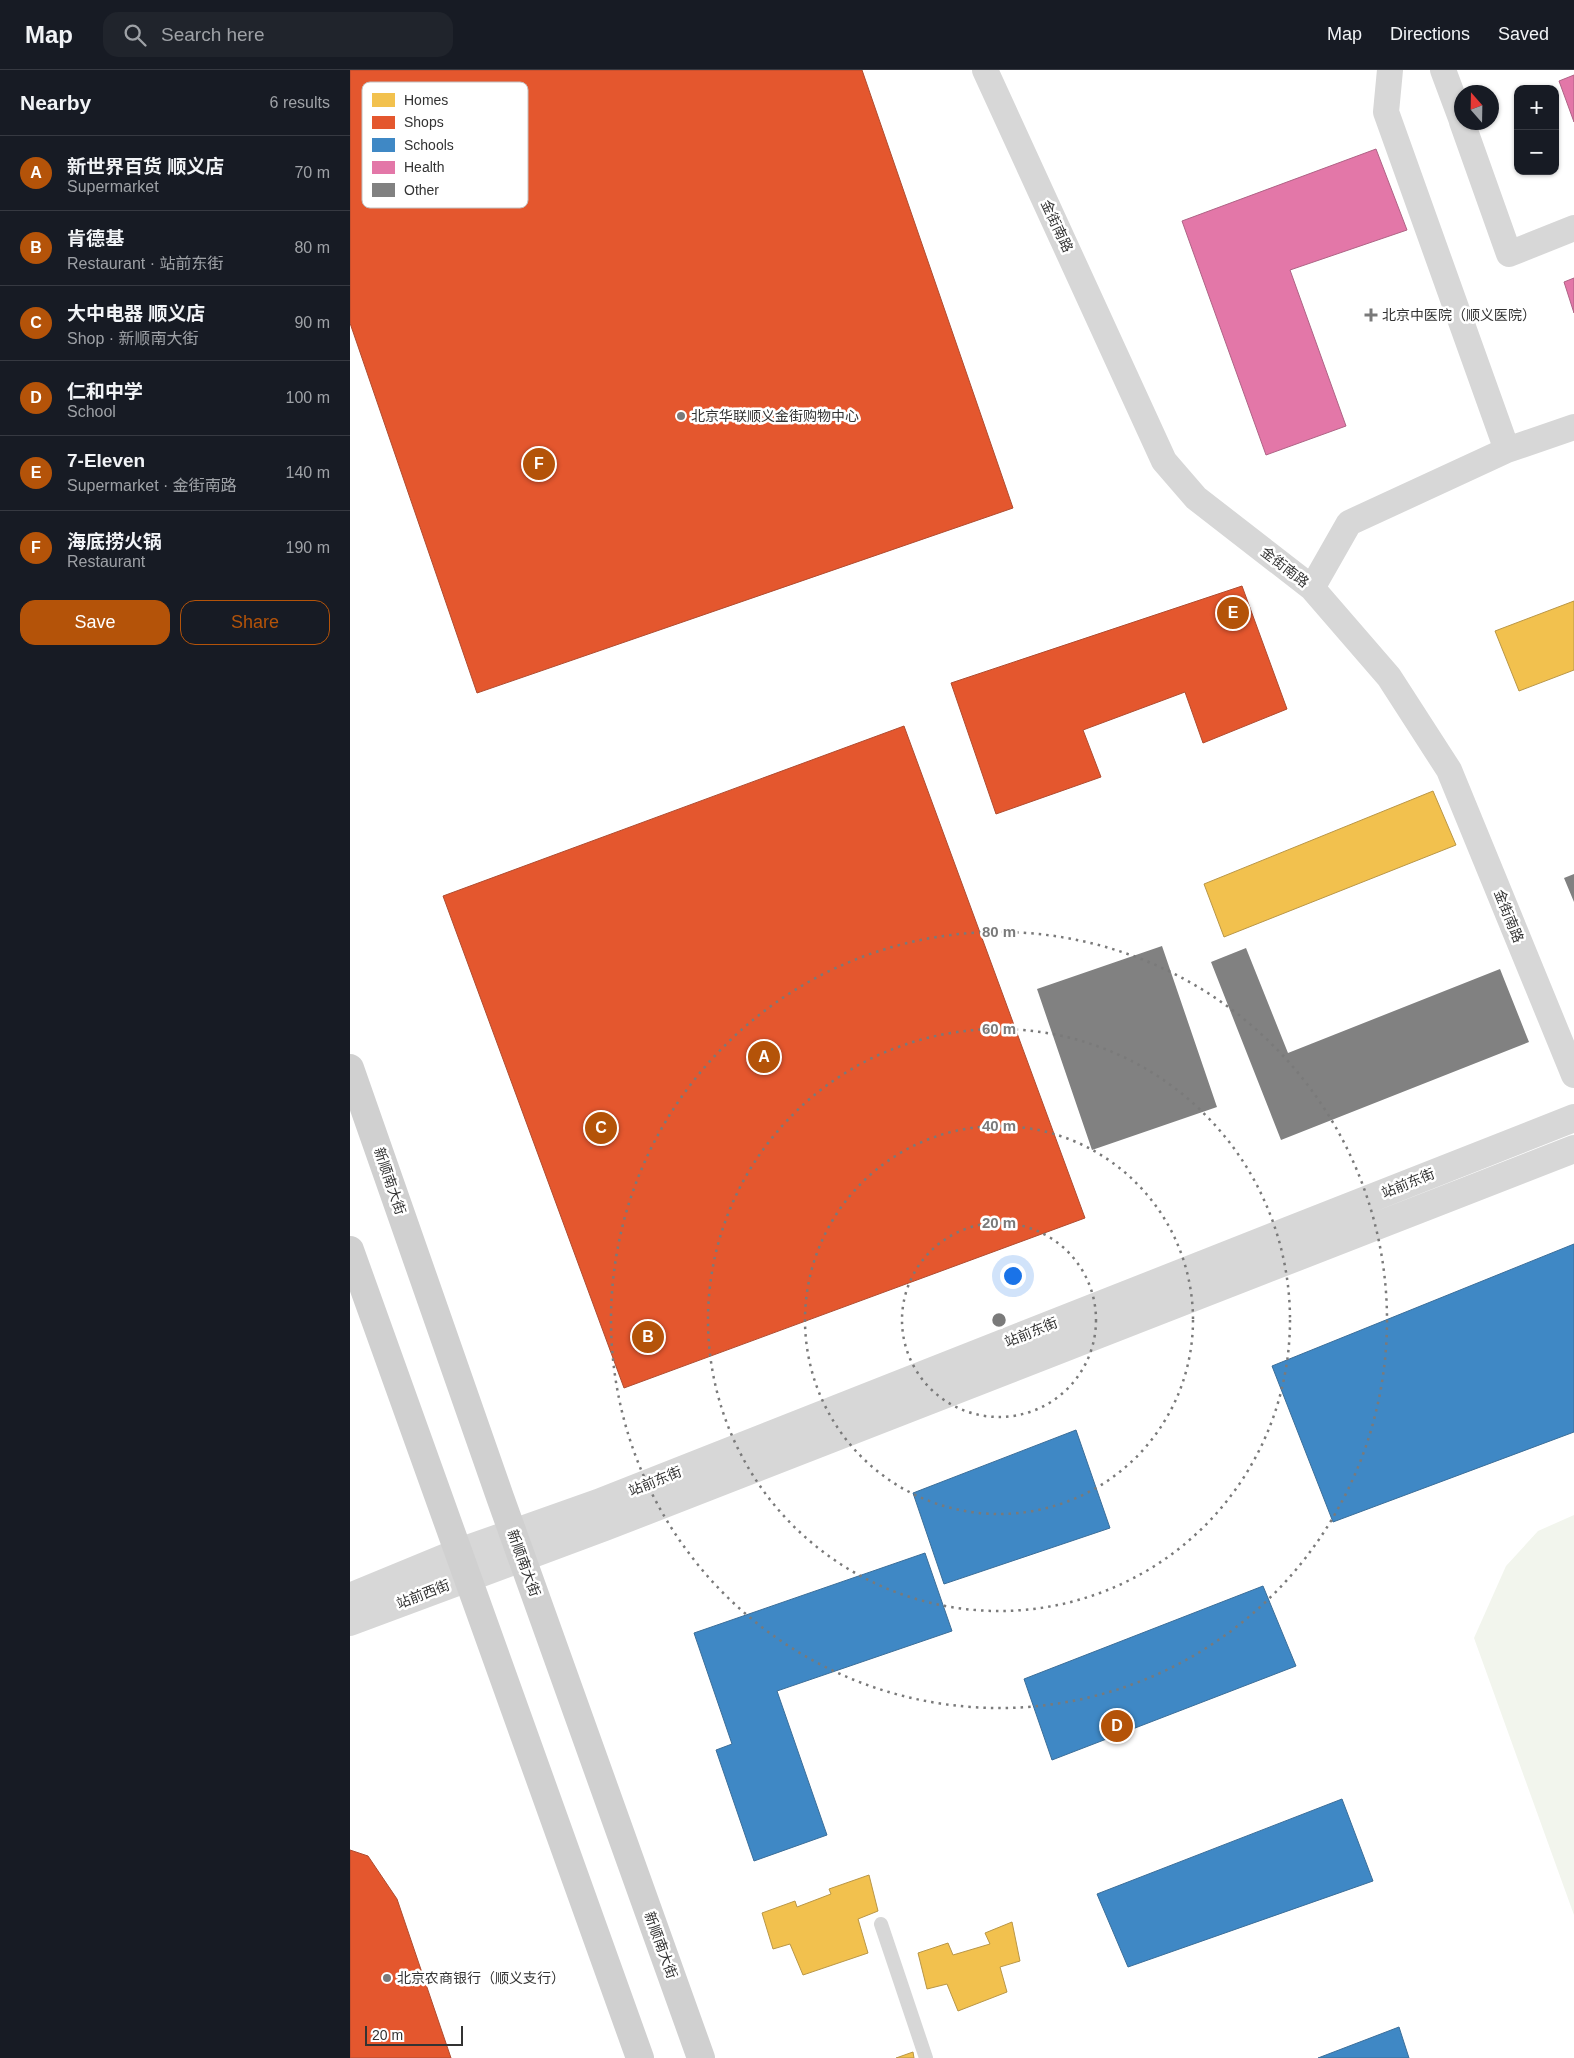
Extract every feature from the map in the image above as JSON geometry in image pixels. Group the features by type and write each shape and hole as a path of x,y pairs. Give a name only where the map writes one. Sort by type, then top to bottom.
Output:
{"main road":[{"name":"新顺南大街","path":"350,1068 517,1545 701,2058"},
{"path":"350,1250 640,2058"}],"street":[{"name":"金街南路","path":"985,70 1164,461 1196,498 1312,588 1389,677 1449,770 1574,1075"},
{"path":"1390,70 1386,112 1507,450"},
{"path":"1443,70 1454,100"},
{"path":"1465,130 1509,254 1574,228"},
{"path":"1312,588 1349,523 1507,450 1574,427"},
{"name":"站前东街","path":"517,1545 617,1496 1574,1118"},
{"name":"站前东街","path":"491,1555 1574,1149"},
{"name":"站前西街","path":"350,1597 464,1565 491,1555"},
{"name":"站前西街","path":"350,1622 464,1565"}],"lane":[{"path":"880,1924 926,2058"}],"shaded area":[{"path":"1574,1515 1574,1915 1474,1638 1506,1566 1538,1531"}],"building: Homes":[{"path":"1574,601 1574,670 1519,691 1495,631"},
{"path":"1433,791 1456,845 1224,937 1204,884"},
{"path":"869,1875 878,1911 858,1919 868,1953 803,1975 790,1944 773,1949 762,1913 795,1901 797,1907 831,1894 829,1889"},
{"path":"1012,1922 1020,1961 1000,1967 1007,1992 958,2011 947,1984 927,1989 918,1953 948,1943 953,1955 990,1944 985,1933"},
{"path":"913,2052 914,2058 896,2058"}],"building: Shops":[{"name":"北京华联顺义金街购物中心","path":"350,70 862,70 1013,508 477,693 350,323"},
{"path":"1242,586 1287,709 1203,743 1185,692 1083,730 1101,777 996,814 951,683"},
{"path":"904,726 1085,1218 624,1388 443,896"},
{"name":"北京农商银行（顺义支行）","path":"350,1850 368,1856 397,1899 451,2058 350,2058"}],"building: Schools":[{"path":"1574,1244 1574,1432 1333,1522 1272,1366"},
{"path":"1076,1430 1110,1528 944,1584 913,1493"},
{"path":"925,1553 952,1631 777,1691 827,1835 754,1861 716,1750 732,1744 694,1633"},
{"path":"1263,1586 1296,1666 1052,1760 1024,1679"},
{"path":"1342,1799 1373,1881 1128,1967 1097,1894"},
{"path":"1399,2027 1409,2058 1318,2058"}],"building: Health":[{"path":"1574,75 1574,122 1559,81"},
{"path":"1376,149 1407,230 1290,270 1346,426 1266,455 1182,221"},
{"path":"1574,278 1574,313 1564,282"}],"building: Other":[{"path":"1574,874 1574,902 1564,878"},
{"path":"1162,946 1217,1107 1092,1150 1037,989"},
{"path":"1246,948 1288,1053 1500,969 1529,1042 1281,1140 1211,962"}],"place":[{"name":"北京中医院（顺义医院）","path":"1371,315"},
{"name":"北京华联顺义金街购物中心","path":"681,416"},
{"name":"海底捞火锅","path":"539,464"},
{"name":"7-Eleven","path":"1233,613"},
{"name":"新世界百货 顺义店","path":"764,1057"},
{"name":"大中电器 顺义店","path":"601,1128"},
{"name":"肯德基","path":"648,1337"},
{"name":"仁和中学","path":"1117,1726"},
{"name":"北京农商银行（顺义支行）","path":"387,1978"}]}
